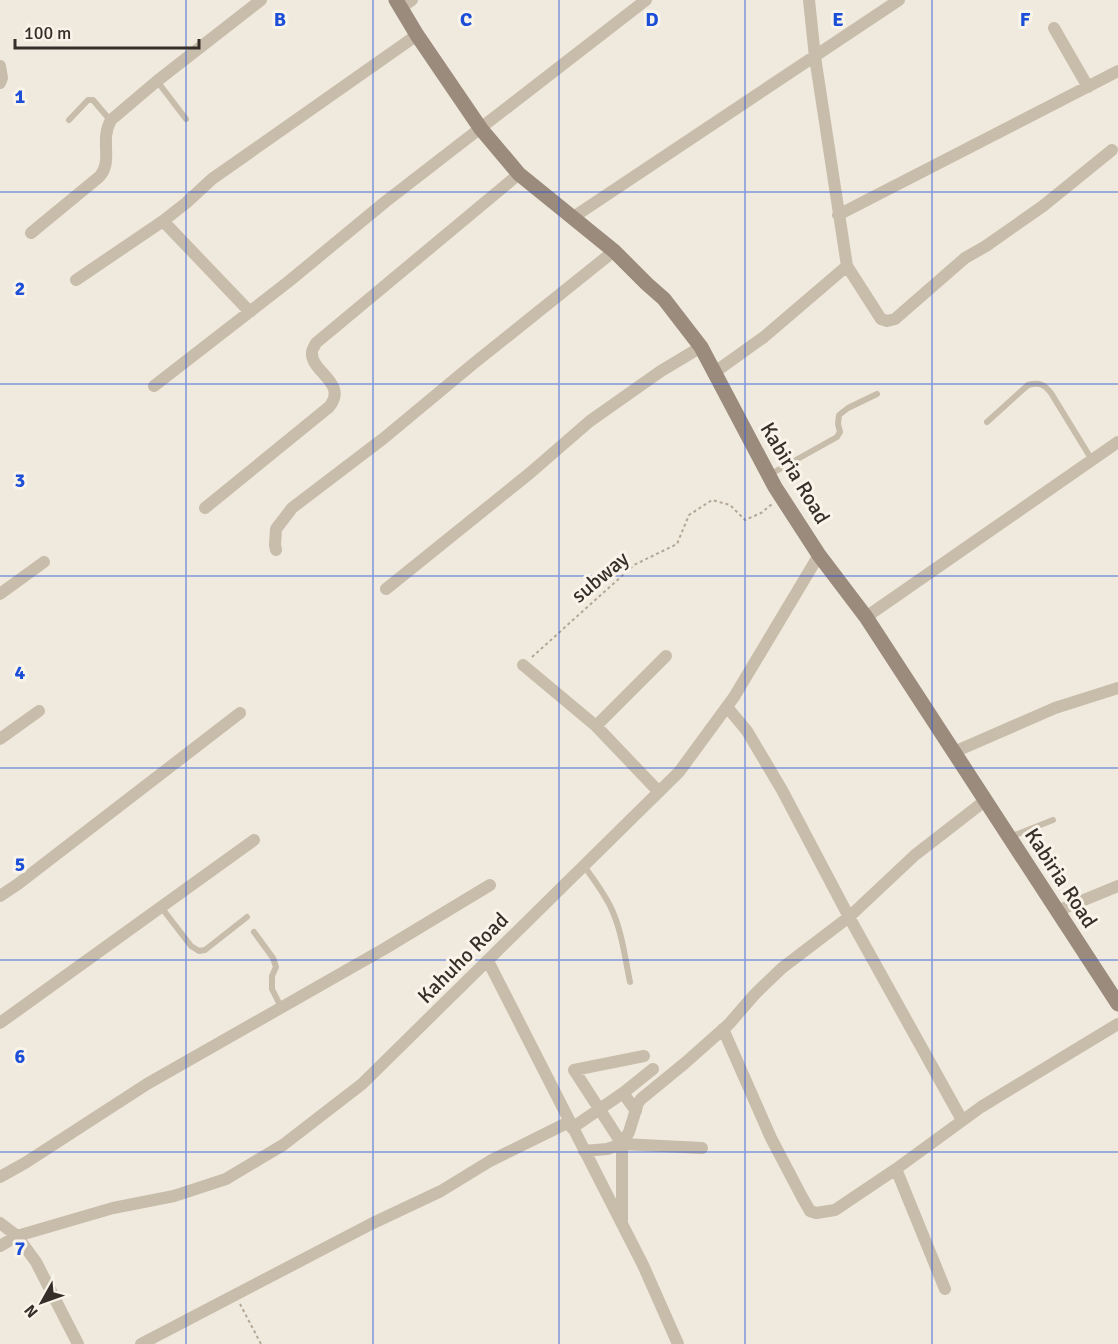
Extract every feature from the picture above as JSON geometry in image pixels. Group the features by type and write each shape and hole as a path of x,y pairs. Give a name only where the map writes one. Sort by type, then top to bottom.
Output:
{"main road":[{"name":"Kabiria Road","path":"403,3 417,35 481,129 519,174 614,251 664,299 701,347 768,476 819,555 866,617 1057,911 1116,997"}],"street":[{"path":"31,233 105,171 107,162 105,137 111,120 261,0"},
{"path":"154,386 646,0"},
{"path":"809,0 815,57 847,266 881,319 887,321 895,319 964,258 986,246 1043,206 1112,150"},
{"path":"572,218 899,0"},
{"path":"1054,28 1088,87"},
{"path":"76,280 163,221 212,179 417,35"},
{"path":"0,66 2,78 0,83"},
{"path":"838,215 1118,71"},
{"path":"205,508 329,407 334,400 335,393 332,385 313,358 312,351 316,343 519,174"},
{"path":"163,221 250,312"},
{"path":"276,550 276,529 292,508 384,438 614,251"},
{"path":"715,372 764,337 847,266"},
{"path":"386,589 530,473 590,421 661,371 701,347"},
{"path":"866,617 1118,442"},
{"name":"Kahuho Road","path":"0,1246 17,1236 112,1208 174,1196 226,1179 283,1145 362,1084 680,772 727,707 819,555"},
{"path":"0,594 44,562"},
{"path":"596,726 666,656"},
{"path":"523,665 596,726 659,792"},
{"path":"954,752 1055,708 1118,688"},
{"path":"727,707 747,731 782,790 849,917 962,1120"},
{"path":"0,739 39,711"},
{"path":"0,896 240,712"},
{"path":"622,1144 630,1132 641,1099 723,1029 782,968 849,917 915,855 986,800"},
{"path":"0,1023 254,840"},
{"path":"0,1177 147,1084 384,949 490,885"},
{"path":"1057,911 1118,886"},
{"path":"488,961 643,1265 678,1344"},
{"path":"723,1029 771,1138 810,1211 816,1213 835,1210 896,1169 962,1120 1118,1024"},
{"path":"622,1226 622,1144 574,1070 644,1056"},
{"path":"141,1344 371,1224 441,1191 490,1161 571,1125 623,1093 653,1069"},
{"path":"623,1093 636,1111"},
{"path":"584,1151 607,1149 622,1144 702,1148"},
{"path":"896,1169 945,1289"},
{"path":"0,1223 17,1236 36,1262 78,1344"}],"lane":[{"path":"157,81 186,119"},
{"path":"69,120 88,100 93,100 111,120"},
{"path":"987,422 1028,385 1037,383 1045,386 1051,393 1092,460"},
{"path":"768,476 837,437 840,432 839,415 877,394"},
{"path":"1009,837 1053,820"},
{"path":"584,866 612,910 619,928 630,982"},
{"path":"161,907 191,946 199,951 205,950 247,917"},
{"path":"254,932 273,958 276,967 272,976 272,989 281,1007"}],"path":[{"name":"subway","path":"523,665 634,565 677,544 689,515 712,500 730,506 745,520 762,513 781,496"},
{"path":"235,1294 261,1344"}]}
